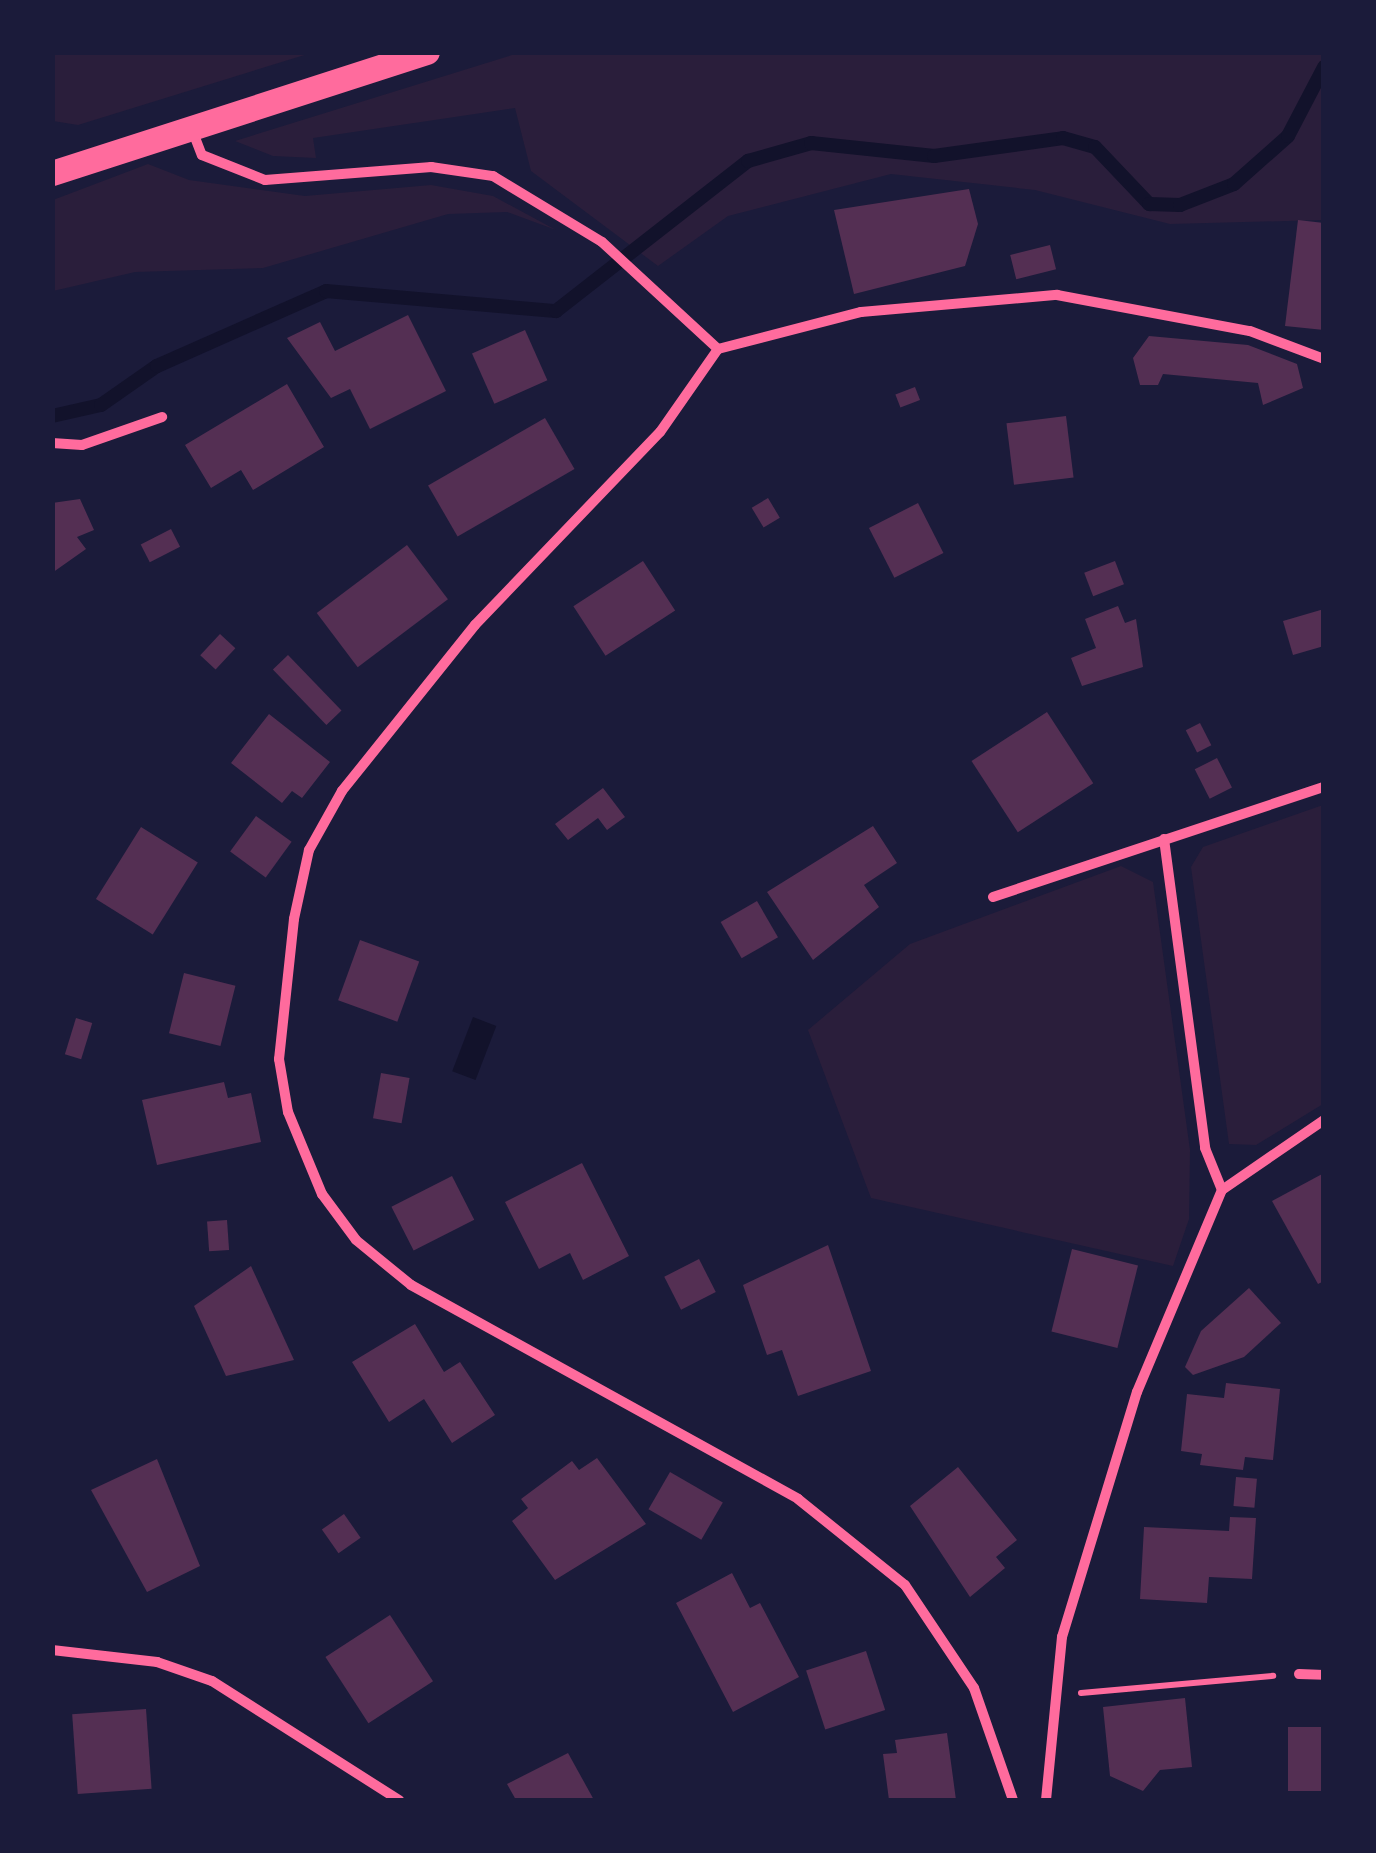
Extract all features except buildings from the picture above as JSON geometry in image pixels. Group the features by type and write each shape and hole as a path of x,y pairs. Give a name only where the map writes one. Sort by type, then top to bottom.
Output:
{"main road":[{"path":"52,173 190,123 427,52"}],"street":[{"path":"190,123 202,154 266,180 414,168 493,176 613,251 641,273 718,349"},
{"path":"1013,1800 974,1688 906,1585 798,1498 411,1285 356,1240 322,1194 288,1112 279,1060 294,919 309,850 342,791 475,625 660,432 718,349 861,312 1057,295 1250,331 1324,359"},
{"path":"52,444 82,445 162,418"},
{"path":"992,897 1324,787"},
{"path":"1164,839 1205,1148 1222,1190"},
{"path":"1046,1800 1050,1696 1107,1476 1222,1190 1324,1120"},
{"path":"52,1650 157,1662 212,1680 399,1800"},
{"path":"1299,1674 1324,1675"}],"path":[{"path":"1050,1696 1299,1674"}],"shaded area":[{"path":"522,52 1323,53 1323,220 1170,224 1035,190 891,174 728,216 658,266 531,171 515,108 313,138 316,158 273,156 235,141"},
{"path":"52,53 311,53 78,125 53,121"},
{"path":"148,164 189,180 305,196 431,185 493,196 556,230 507,212 448,214 263,268 135,272 53,291 53,200"},
{"path":"1323,805 1323,1104 1256,1145 1229,1144 1191,867 1203,847"},
{"path":"1121,866 1153,882 1190,1150 1189,1219 1173,1266 871,1198 808,1030 910,944"},
{"path":"473,1017 496,1026 476,1080 452,1071"}],"waterway":[{"path":"52,416 101,405 157,366 326,291 556,311 748,161 811,143 934,156 1063,138 1095,147 1149,204 1180,205 1234,184 1288,136 1324,67"}]}
